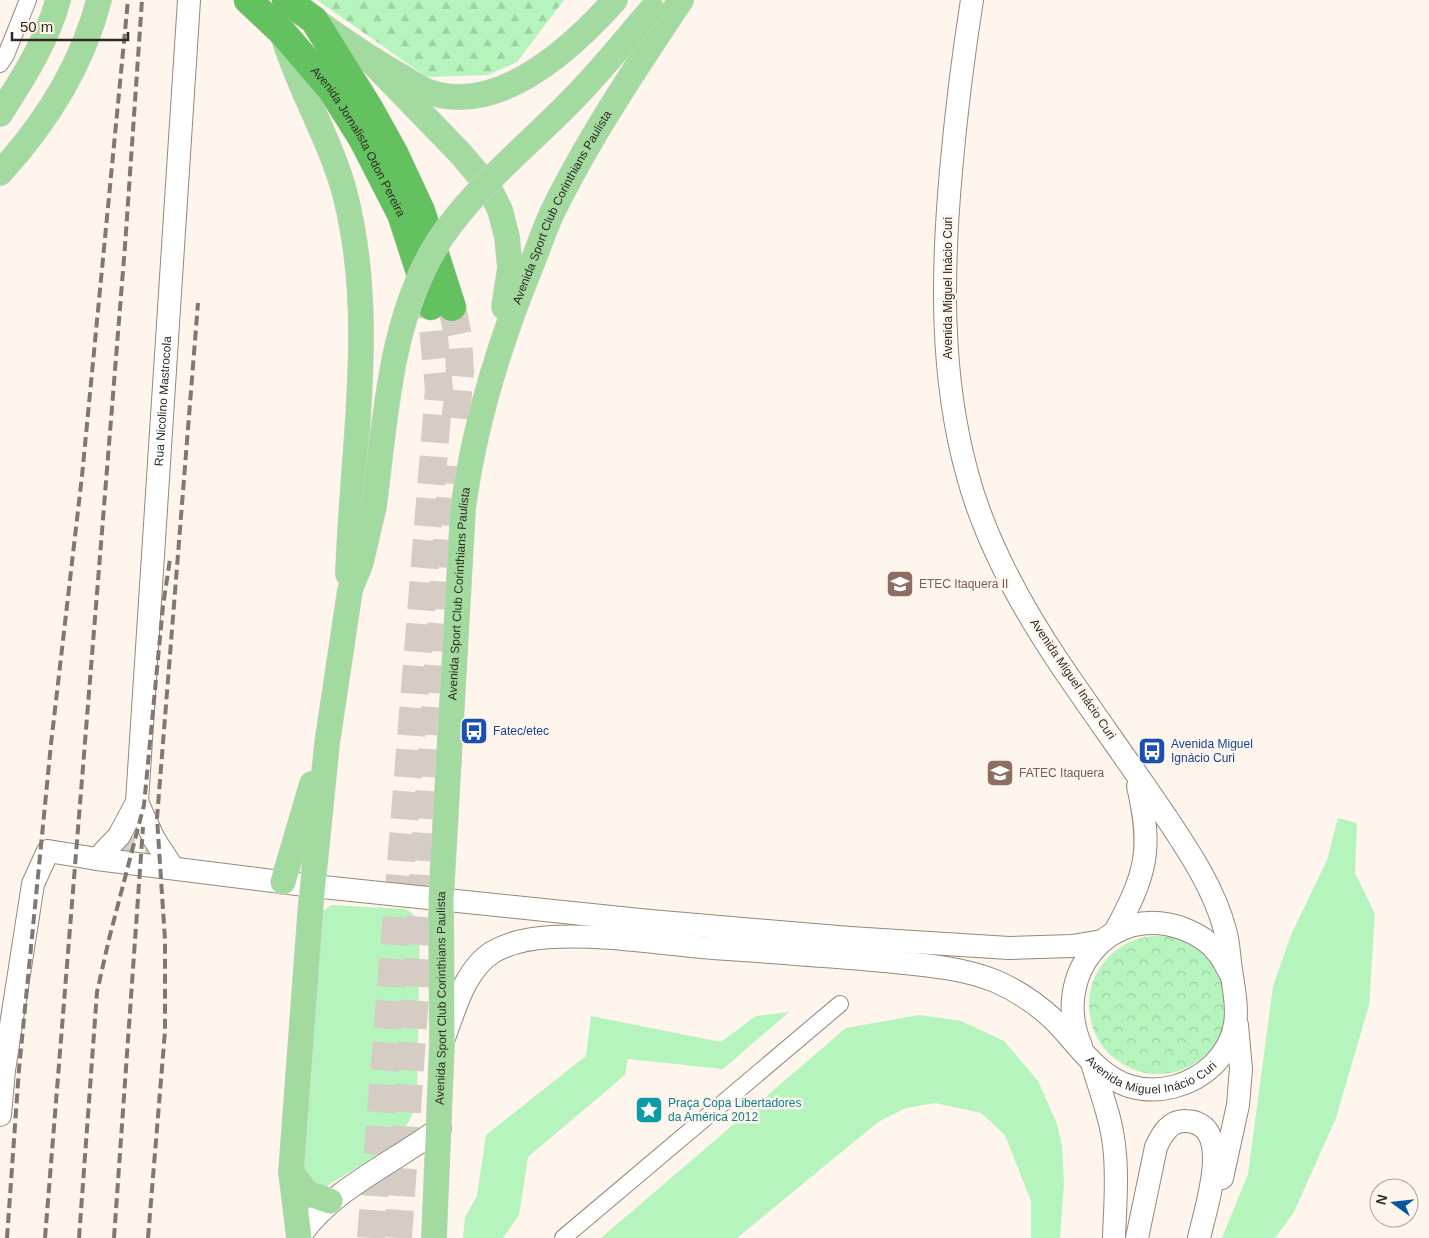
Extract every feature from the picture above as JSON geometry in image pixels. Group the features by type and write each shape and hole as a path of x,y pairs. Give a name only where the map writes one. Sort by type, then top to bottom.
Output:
{"highway":[{"name":"Avenida Jornalista Odon Pereira","path":"248,0 282,32 331,89 362,138 400,214 442,307 421,210 402,170 369,108 314,20 286,0"}],"main road":[{"path":"0,114 30,66 55,13 58,0"},
{"path":"0,172 16,156 51,108 78,59 93,22 98,0"},
{"path":"314,20 368,58 432,93 465,96 495,90 525,78 564,51 615,0"},
{"path":"350,590 361,562 374,506 393,372 406,314 428,258 469,204 573,100 658,0"},
{"name":"Avenida Sport Club Corinthians Paulista","path":"434,1238 440,1128 442,1042 441,898 463,509 470,460 492,376 517,300 552,214 624,87 681,0"},
{"path":"282,32 292,66 325,140 344,193 353,234 362,336 360,403 349,543 350,590 327,744 313,886 290,1172 299,1238"},
{"path":"368,58 465,159 488,186 500,210 507,236 510,268 492,376"},
{"path":"283,882 315,773 327,744"},
{"path":"290,1172 307,1193 330,1201"}],"street":[{"path":"0,64 6,55 28,0"},
{"name":"Rua Nicolino Mastrocola","path":"97,859 119,836 137,802 189,0"},
{"name":"Avenida Miguel Inácio Curi","path":"972,0 955,128 947,239 946,339 955,422 978,510 1012,583 1061,665 1182,841 1210,891 1226,932 1232,976 1237,996 1241,1069 1238,1106 1231,1145 1200,1238"},
{"name":"Avenida Miguel Inácio Curi","path":"1109,937 1131,902 1142,873 1146,848 1146,821 1134,770"},
{"name":"Rua Nicolino Mastrocola","path":"137,802 154,839 173,868"},
{"path":"0,1115 4,1070 33,884 48,851 97,859 313,886 850,938 1017,948 1072,946 1109,937 1143,923 1171,924 1196,934 1204,940 1218,952 1232,976"},
{"path":"442,1042 458,999 468,980 489,954 508,945 555,936 779,952 903,963 961,971 993,980 1022,995 1049,1016 1088,1056"},
{"path":"1088,1056 1074,1030 1071,1008 1074,982 1085,960 1109,937"},
{"path":"563,1238 840,1004"},
{"name":"Avenida Miguel Inácio Curi","path":"1088,1056 1110,1078 1132,1087 1155,1090 1178,1086 1199,1077 1217,1061 1230,1041 1237,1018"},
{"name":"Avenida Miguel Inácio Curi","path":"1088,1056 1108,1113 1114,1146 1116,1184 1114,1238"},
{"path":"1137,1238 1156,1147 1163,1134 1171,1125 1182,1121 1193,1121 1208,1131 1214,1148 1213,1172 1200,1238"},
{"path":"299,1238 316,1214 330,1201 413,1148 440,1128"}],"green space":[{"path":"317,0 564,0 517,62 488,75 427,77"},
{"path":"1338,818 1357,823 1355,873 1375,914 1369,1005 1336,1118 1294,1212 1275,1238 1222,1238 1248,1174 1273,986 1291,935 1327,860"},
{"path":"332,905 405,909 412,913 420,922 417,1100 412,1116 394,1141 369,1160 327,1186 318,1186 301,1173 320,913"},
{"path":"1158,936 1184,942 1207,956 1221,979 1227,1005 1221,1031 1207,1054 1184,1068 1158,1074 1132,1068 1109,1054 1095,1031 1089,1005 1095,979 1109,956 1132,942"},
{"path":"789,1012 723,1069 628,1059 625,1075 528,1157 519,1215 503,1238 463,1238 465,1217 477,1196 486,1135 586,1056 591,1016 721,1042 756,1016"},
{"path":"919,1015 961,1021 1004,1041 1038,1081 1057,1124 1062,1146 1064,1183 1060,1238 1031,1238 1031,1201 1005,1135 981,1113 935,1103 906,1108 878,1122 737,1238 601,1238 846,1028"}],"tunnel":[{"path":"371,1238 439,389 431,306"},
{"path":"452,307 458,336 460,373 455,424"},
{"path":"398,1238 452,466"},
{"path":"119,836 126,848 146,850 152,847 154,839"}],"railway":[{"path":"7,1238 19,1069 51,744 82,476 128,0"},
{"path":"45,1238 125,246 142,0"},
{"path":"148,1238 165,1031 165,940 157,818 198,303"},
{"path":"79,1238 97,992 144,805 163,606 170,559"},
{"path":"114,1238 143,827"}],"place":[{"name":"ETEC Itaquera II","path":"900,584"},
{"name":"Fatec/etec","path":"474,731"},
{"name":"Avenida Miguel Ignácio Curi","path":"1152,751"},
{"name":"FATEC Itaquera","path":"1000,773"},
{"name":"Praça Copa Libertadores da América 2012","path":"649,1110"}]}
